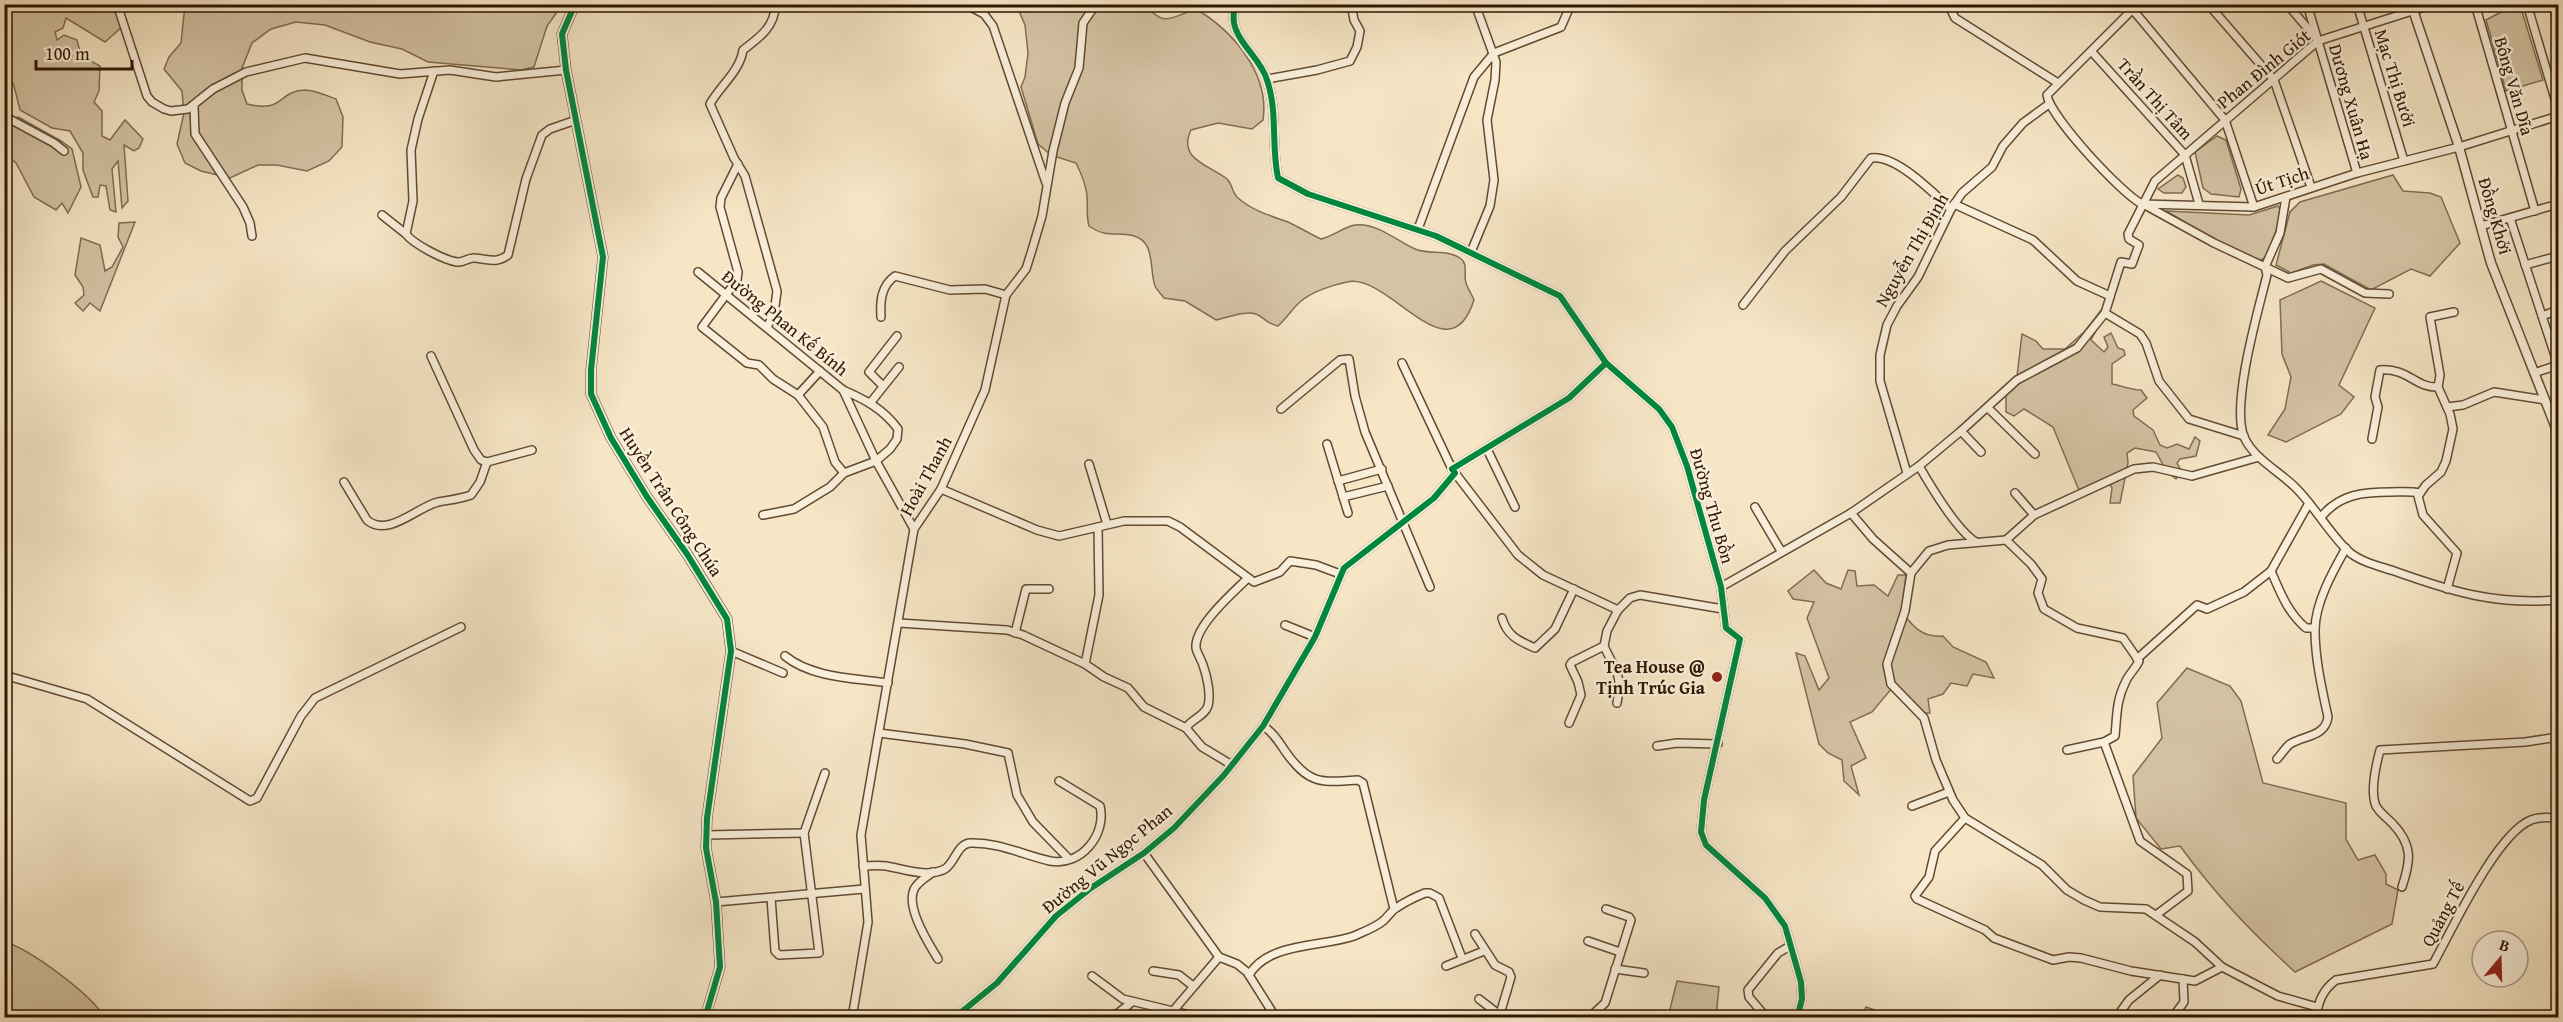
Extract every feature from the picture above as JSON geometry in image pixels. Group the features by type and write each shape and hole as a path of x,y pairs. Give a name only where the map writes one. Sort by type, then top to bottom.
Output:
{"street":[{"path":"117,4 141,81 152,102 171,111 194,106 213,89 246,72 305,58 400,74 450,70 495,77 566,70"},
{"name":"Huyền Trân Công Chúa","path":"575,4 562,34 566,70 603,257 591,370 591,394 611,438 727,619 731,651 713,768 706,848 716,902 720,968 705,1017"},
{"path":"766,327 774,314 777,291 746,176 710,104 719,87 741,61 743,50 766,32 776,12 775,4"},
{"path":"966,4 984,14 993,26 1047,184"},
{"name":"Hoài Thanh","path":"852,1017 868,922 861,835 914,529 941,489 985,390 1006,295 1026,269 1042,216 1065,103 1079,68 1083,23 1096,4"},
{"path":"1234,4 1234,25 1261,66 1267,80 1350,61 1357,47 1360,32 1354,20 1351,4"},
{"path":"1468,4 1479,13"},
{"path":"1471,252 1494,190 1494,167 1486,120 1495,80 1494,53 1475,4"},
{"path":"1418,229 1474,77 1494,53 1561,27 1571,4"},
{"path":"1948,4 1956,18 2058,83"},
{"path":"2208,4 2274,80 2311,187"},
{"path":"2287,4 2318,41"},
{"name":"Dương Xuân Hạ","path":"2307,4 2356,173"},
{"name":"Mạc Thị Bưởi","path":"2357,4 2404,161"},
{"name":"Phan Đình Giót","path":"2110,296 2121,262 2132,264 2139,245 2130,240 2128,234 2155,181 2318,41 2412,8 2434,4"},
{"name":"Bông Văn Dĩa","path":"2475,4 2535,211"},
{"path":"2527,4 2559,109"},
{"path":"2553,4 2559,25"},
{"path":"2254,207 2225,120 2136,7 2047,95 2049,104 2065,126 2133,199 2214,243 2288,278 2321,269 2365,293 2389,294"},
{"name":"Đồng Khởi","path":"2412,8 2459,147 2491,263 2559,433"},
{"name":"Trần Thị Tâm","path":"2092,52 2185,155 2199,204"},
{"path":"406,234 413,201 411,150 418,119 434,71"},
{"name":"Đường Thu Bồn","path":"1267,80 1275,120 1274,159 1278,178 1308,194 1418,229 1471,252 1560,296 1606,363 1659,409 1672,427 1687,466 1720,587 1726,628 1740,639 1704,800 1701,831 1706,845 1765,898 1785,926 1801,982 1802,999 1797,1017"},
{"name":"Nguyễn Thị Định","path":"1907,473 1882,390 1879,370 1881,348 1893,314 1918,277 1953,206 1964,191 1992,167 2003,146 2023,123 2049,104"},
{"path":"194,106 195,134 243,207 250,223 252,236"},
{"path":"4,116 54,143 64,151"},
{"name":"Út Tịch","path":"2142,204 2254,207 2356,173 2459,147 2559,116"},
{"path":"382,215 412,240 456,261 470,258 492,261 503,259 510,251 526,179 542,135 550,129 576,120"},
{"path":"1720,587 1851,513 1919,466 1988,408 2017,380 2075,350 2105,313 2110,296 2077,281 2033,240 1953,206 1898,166 1885,159 1871,158 1840,198 1785,251 1743,306"},
{"path":"738,164 721,198 720,207 738,272 734,287 702,327 747,363 759,364 772,379 798,395 823,427 836,462 844,473"},
{"path":"2286,197 2280,233 2265,267 2267,275 2243,390 2241,418 2244,436 2259,457 2295,488 2346,548 2365,561 2479,598 2524,602 2559,600"},
{"path":"2481,226 2559,204"},
{"path":"2510,218 2558,365 2534,373"},
{"path":"2525,266 2559,256"},
{"name":"Đường Phan Kế Bính","path":"698,272 843,390 876,461 914,529"},
{"path":"881,317 880,299 888,283 895,276 950,290 985,289 1006,295"},
{"path":"2542,316 2559,310"},
{"path":"2447,589 2457,553 2423,515 2418,496 2426,485 2441,472 2446,461 2453,429 2438,387 2440,375 2430,317 2454,312"},
{"path":"2105,313 2140,334 2146,343 2159,381 2189,419 2244,436"},
{"path":"883,386 869,372 897,336"},
{"path":"431,356 474,450 481,460 487,462 532,450"},
{"path":"1281,410 1340,360 1349,359 1355,396 1365,432 1430,587"},
{"path":"1402,363 1432,431 1454,471 1518,555 1543,575 1618,610"},
{"name":"Đường Vũ Ngọc Phan","path":"954,1017 997,982 1056,916 1174,828 1232,765 1263,726 1315,637 1340,574 1352,560 1434,498 1454,471 1532,419 1569,398 1606,363"},
{"path":"871,402 899,367"},
{"path":"2372,439 2378,407 2375,397 2380,370 2395,370 2423,385 2438,387"},
{"path":"798,395 820,371"},
{"path":"763,515 794,508 830,487 844,473 876,461 890,449 897,439 898,429 871,402 843,390"},
{"path":"2446,407 2463,405 2494,392 2545,400"},
{"path":"1988,408 2035,454"},
{"path":"1961,431 1981,452"},
{"path":"1327,444 1348,513"},
{"path":"1487,449 1515,507"},
{"path":"2259,457 2192,477 2153,467 2139,467 2034,515 2006,540 1948,545 1932,550 1911,573 1905,611 1889,654 1888,675 1899,694 1924,718 1948,792 1965,818 2042,865 2067,890 2084,900 2100,908 2146,909 2195,942 2222,967 2278,996 2317,1007 2317,1017"},
{"path":"344,482 370,523 388,525 434,503 471,495 480,482 487,462"},
{"path":"1089,464 1107,524"},
{"path":"1919,466 1933,491 1965,534 1976,543"},
{"path":"1338,481 1382,469"},
{"path":"1343,497 1388,486"},
{"path":"941,489 1037,530 1059,536 1078,534 1107,524 1168,521 1180,527 1254,582 1269,579 1280,572 1290,561 1316,565 1340,574"},
{"path":"2321,517 2330,507 2347,497 2365,492 2420,493"},
{"path":"2015,493 2034,515"},
{"path":"2137,659 2197,605 2207,609 2244,592 2271,571 2309,503"},
{"path":"1755,507 1781,551"},
{"path":"1851,513 1873,539 1911,573"},
{"path":"1085,664 1099,595 1098,527"},
{"path":"2006,540 2026,558 2042,579 2038,593 2044,609 2077,628 2123,638 2139,664 2126,680 2119,697 2115,736 2104,742 2067,750"},
{"path":"2277,759 2289,745 2324,730 2327,724 2328,717 2319,675 2314,628 2326,586 2346,548"},
{"path":"2271,571 2282,598 2296,620 2306,628 2314,628"},
{"path":"1186,728 1188,724 1203,714 1209,699 1204,666 1196,647 1197,640 1202,629 1218,608 1248,578"},
{"path":"1015,633 1026,589 1049,589"},
{"path":"1502,618 1505,628 1514,638 1535,648 1555,629 1574,589"},
{"path":"1617,703 1619,676 1604,646 1607,631 1618,610 1630,598 1640,595 1723,609"},
{"path":"899,623 1015,633 1085,664 1104,677 1128,688 1144,707 1186,728 1202,747 1232,765"},
{"path":"1285,626 1315,637"},
{"path":"4,675 87,699 250,801 256,798 301,716 315,698 461,627"},
{"path":"1569,723 1581,695 1570,665 1604,646"},
{"path":"731,651 783,673"},
{"path":"785,656 801,668 888,683"},
{"path":"1263,726 1280,742 1300,772 1325,782 1358,780 1363,783 1394,909"},
{"path":"879,733 964,744 1008,753 1017,795 1033,822 1069,859"},
{"path":"2402,887 2410,864 2408,847 2400,833 2382,815 2375,803 2374,775 2380,750 2525,742 2559,737"},
{"path":"2104,742 2140,841 2187,874 2188,891 2156,915"},
{"path":"1657,746 1677,743 1718,744"},
{"path":"771,898 775,951 779,954 819,952 804,833 825,773"},
{"path":"863,866 886,866 909,871 933,872 946,868 962,847 969,843 1010,848 1052,862 1069,859 1092,845 1100,825 1102,811 1100,806 1059,781"},
{"path":"1912,806 1948,792"},
{"path":"1965,818 1935,851 1929,877 1916,896 1917,899 1984,930 1994,938 2053,960 2069,957 2081,958 2131,971 2195,981 2222,967"},
{"name":"Quảng Tế","path":"2317,1007 2325,990 2336,980 2433,964 2492,858 2515,831 2529,820 2559,818"},
{"path":"707,835 804,833"},
{"path":"1143,853 1219,957 1237,964 1248,975 1276,1017"},
{"path":"933,872 917,884 912,897 920,927 938,959"},
{"path":"716,902 864,889"},
{"path":"1248,975 1255,965 1280,952 1342,939 1367,930 1382,922 1394,909 1425,893 1437,896 1462,958"},
{"path":"1589,1017 1605,1003 1630,920 1629,917 1606,909"},
{"path":"1475,934 1495,965 1509,972 1511,976 1501,1016 1479,999"},
{"path":"1588,941 1620,952"},
{"path":"1765,1016 1749,997 1748,990 1778,953 1790,946"},
{"path":"1446,966 1485,951"},
{"path":"1173,1011 1219,957"},
{"path":"1615,969 1644,973"},
{"path":"1153,971 1179,975 1193,986"},
{"path":"2120,1016 2136,993 2160,975"},
{"path":"1092,976 1123,999 1203,1017"},
{"path":"2172,1017 2184,1002 2184,979"},
{"path":"1112,1017 1132,1002"}],"shaded area":[{"path":"12,4 113,5 123,26 105,42 66,18 63,28 55,32 57,40 64,35 77,40 81,56 100,66 99,91 94,102 102,111 102,136 110,140 125,120 143,139 139,148 134,151 124,145 128,201 122,208 118,161 112,169 116,212 110,210 106,186 100,185 98,197 93,197 83,170 83,153 70,131 52,128 20,110 14,86 5,67 4,8"},
{"path":"185,5 562,5 547,26 534,67 521,70 428,62 402,49 370,42 325,25 296,22 271,29 252,43 242,68 242,90 247,104 268,106 289,94 304,90 336,99 343,117 342,147 329,161 307,171 277,165 258,165 230,178 201,171 185,163 177,144 184,113 182,91 164,69 169,57 181,43"},
{"path":"983,5 1146,5 1158,17 1164,19 1196,9 1210,18 1235,42 1255,70 1264,103 1263,120 1252,129 1218,123 1191,130 1188,148 1197,161 1227,179 1236,196 1244,203 1321,239 1351,226 1371,226 1415,249 1455,255 1460,258 1465,266 1466,283 1474,300 1463,321 1450,329 1434,326 1363,283 1347,282 1316,292 1300,302 1278,326 1254,313 1243,313 1216,320 1185,301 1164,298 1153,280 1146,244 1134,236 1107,234 1089,226 1086,187 1076,163 1051,155 1038,144 1021,87 1025,77 1028,53 1025,25 1019,11"},
{"path":"2499,5 2520,5 2543,80 2506,91 2486,20 2501,12"},
{"path":"18,117 72,149 81,187 68,213 62,203 56,210 34,197 16,163 6,154 4,122"},
{"path":"2217,136 2226,140 2241,189 2239,197 2211,194 2203,188 2195,152"},
{"path":"2178,175 2183,178 2186,187 2182,193 2164,193 2158,189"},
{"path":"2393,175 2403,191 2430,193 2441,197 2460,243 2430,276 2411,269 2371,290 2324,264 2313,265 2291,273 2276,265 2290,212 2300,202"},
{"path":"2278,206 2282,213 2267,257 2258,261 2213,239 2166,211 2249,215"},
{"path":"135,222 100,311 90,303 83,311 75,303 84,295 83,287 75,275 81,238 100,245 105,271 112,267 123,247 118,237 119,223"},
{"path":"2321,281 2375,308 2339,385 2354,397 2341,414 2286,442 2268,435 2285,409 2291,377 2282,354 2280,300"},
{"path":"2102,309 2106,312 2091,340 2104,352 2108,347 2104,337 2111,333 2118,348 2124,350 2125,355 2112,364 2112,384 2141,390 2147,398 2133,410 2134,416 2153,430 2160,445 2167,448 2177,444 2189,449 2195,437 2200,441 2196,456 2180,459 2177,463 2182,472 2176,479 2167,472 2156,452 2135,448 2127,453 2128,463 2120,503 2110,503 2112,488 2108,481 2083,495 2053,427 2024,409 2014,416 2006,412 2006,394 2024,379 2017,376 2022,334 2036,341 2043,349 2065,349 2084,332"},
{"path":"1814,570 1826,583 1841,589 1848,570 1855,571 1857,586 1874,585 1888,596 1898,575 1906,575 1902,612 1910,622 1924,633 1943,636 1953,647 1986,662 1994,678 1973,674 1967,686 1951,683 1943,694 1928,699 1930,713 1919,713 1892,688 1872,712 1850,722 1866,758 1851,766 1859,795 1844,781 1842,760 1828,753 1819,744 1796,653 1805,656 1819,690 1829,678 1807,618 1814,602 1793,599 1788,591"},
{"path":"2187,668 2230,686 2241,701 2263,783 2346,803 2346,839 2358,860 2375,855 2386,874 2386,884 2398,890 2392,924 2295,972 2234,912 2180,846 2161,849 2136,818 2133,776 2162,738 2157,703"},
{"path":"5,942 44,963 74,985 104,1017 5,1017"},
{"path":"1677,981 1719,987 1716,1017 1668,1017"},
{"path":"1866,1007 1894,1017 1862,1017"}],"cycle path":[{"path":"575,4 562,34 566,70 603,257 591,370 591,394 611,438 727,619 731,651 707,818 706,848 716,902 720,967 705,1018"},
{"path":"1234,4 1236,31 1260,65 1267,80 1272,104 1278,178 1308,194 1436,236 1560,296 1606,363 1659,409 1672,427 1687,466 1721,587 1726,628 1740,639 1704,800 1701,832 1706,845 1765,898 1785,926 1801,982 1802,999 1797,1018"},
{"path":"954,1018 997,983 1056,916 1091,888 1144,853 1174,828 1224,775 1263,726 1315,637 1344,568 1434,498 1455,473 1452,469 1569,398 1606,363"}],"place":[{"name":"Tea House @ Tịnh Trúc Gia","path":"1717,677"}]}
